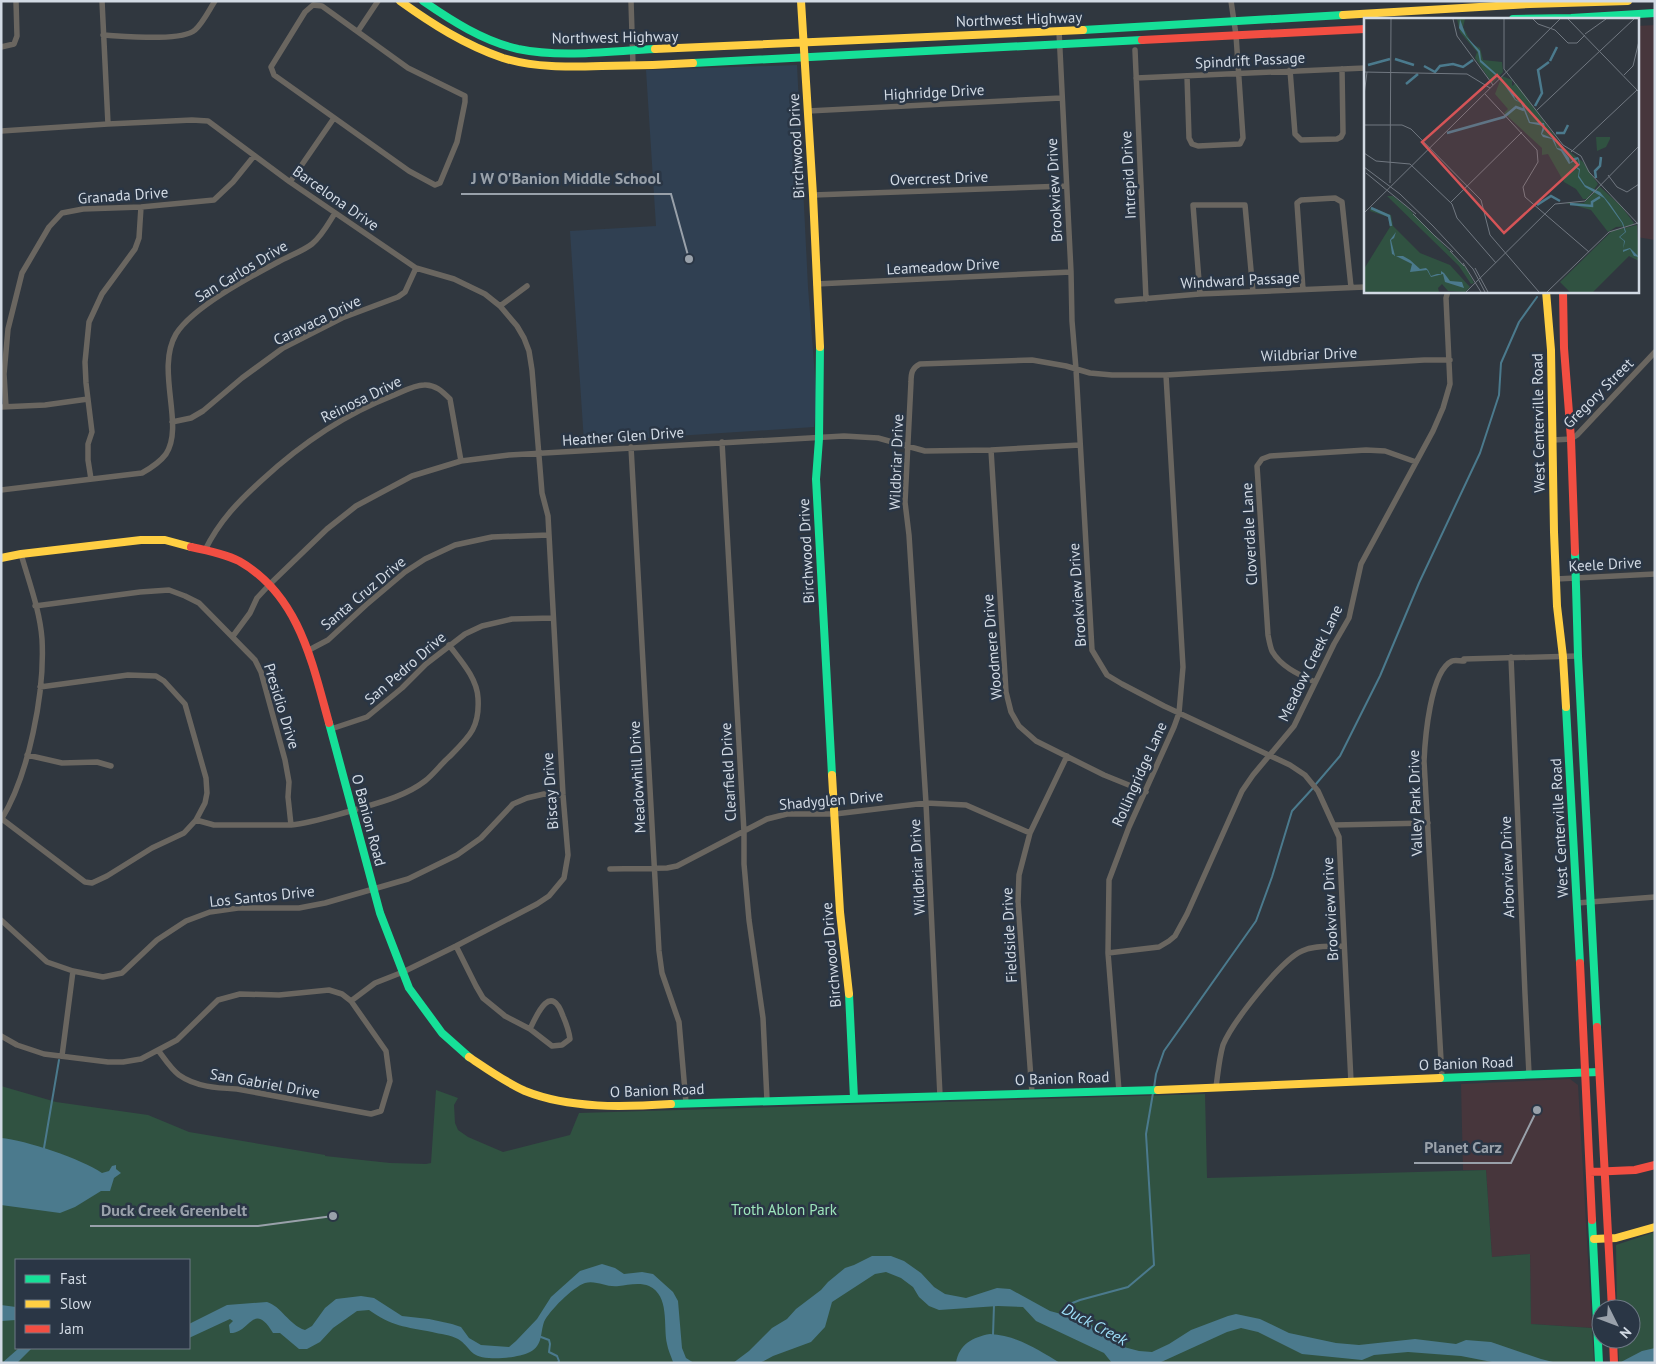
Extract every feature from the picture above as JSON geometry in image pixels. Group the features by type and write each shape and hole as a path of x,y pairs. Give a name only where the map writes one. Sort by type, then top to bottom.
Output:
{"main road":[{"name":"Northwest Highway","path":"400,1 452,36 478,50 525,64 544,66 633,66 1364,29"},
{"name":"Northwest Highway","path":"423,1 468,30 496,41 530,51 566,53 1235,22 1432,15 1530,3 1628,1"},
{"name":"Birchwood Drive","path":"801,1 821,367 816,479 840,912 849,996 854,1098"},
{"path":"1530,3 1531,18 1655,13"},
{"path":"1545,3 1547,18"},
{"name":"West Centerville Road","path":"1546,292 1551,350 1556,579 1563,657 1577,903 1599,1363"},
{"name":"West Centerville Road","path":"1562,292 1571,439 1578,656 1611,1299"},
{"path":"1551,350 1564,348"},
{"name":"O Banion Road","path":"1,558 141,540 165,540 206,550 238,561 270,584 296,621 309,650 380,913 409,988 442,1033 478,1064 498,1077 526,1091 556,1100 618,1107 767,1100 1178,1089 1599,1072"},
{"path":"1590,1172 1635,1170 1655,1165"},
{"path":"1594,1239 1616,1238 1655,1227"},
{"path":"1613,1349 1614,1363"}],"street":[{"path":"1,47 14,44 18,36 16,1"},
{"path":"102,1 108,124"},
{"path":"103,35 146,37 187,35 197,29 216,1"},
{"path":"358,31 378,1"},
{"path":"631,1 633,66"},
{"path":"1187,76 1189,138 1192,144 1236,146 1241,143 1243,138 1236,35 1231,1"},
{"path":"313,5 322,6 358,31 408,68 465,96 457,142 440,183 435,186 409,171 334,118 276,76 271,68 305,12 313,5"},
{"name":"Brookview Drive","path":"1058,31 1072,322 1092,650 1107,675 1179,713 1290,765 1305,775 1318,791 1339,837 1351,1082"},
{"name":"Intrepid Drive","path":"1134,50 1146,298"},
{"path":"1290,70 1295,134 1301,140 1337,139 1342,137 1342,68"},
{"name":"Spindrift Passage","path":"1136,78 1364,68"},
{"name":"Highridge Drive","path":"808,111 1061,98"},
{"path":"290,182 334,118"},
{"name":"Barcelona Drive","path":"1,132 108,124 208,121 290,182 416,268 454,279 470,286 485,294 500,306 517,326 529,351 540,454"},
{"name":"Granada Drive","path":"4,407 5,350 13,303 22,273 49,227 62,212 214,200 233,182 254,156"},
{"name":"Overcrest Drive","path":"813,195 1066,186"},
{"path":"1303,290 1297,203 1301,200 1335,198 1342,202 1351,287"},
{"path":"1200,294 1193,205 1245,204 1253,292"},
{"path":"91,478 88,444 92,432 86,362 90,322 102,294 135,249 139,238 141,207"},
{"name":"San Carlos Drive","path":"1,490 142,472 151,468 162,459 170,446 172,422 168,359 177,333 194,314 208,304 252,276 311,245 335,213"},
{"name":"Caravaca Drive","path":"172,422 191,418 203,411 242,378 283,348 342,318 398,297 405,292 416,268"},
{"name":"Leameadow Drive","path":"816,284 1071,272"},
{"path":"500,306 527,286"},
{"name":"Windward Passage","path":"1117,301 1200,294 1364,287"},
{"name":"Meadow Creek Lane","path":"1108,952 1159,947 1176,936 1242,791 1294,726 1349,618 1361,564 1443,408 1450,384 1446,298 1448,292"},
{"name":"Gregory Street","path":"1553,440 1571,439 1578,435 1655,352"},
{"name":"Wildbriar Drive","path":"940,1096 926,803 909,535 904,502 905,473 909,446 912,372 914,367 920,364 1032,360 1052,362 1112,376 1450,360"},
{"name":"Rollingridge Lane","path":"1119,1091 1108,952 1109,880 1130,826 1179,713 1183,667 1166,374"},
{"name":"Reinosa Drive","path":"206,550 215,530 231,510 285,459 323,430 340,420 372,404 415,387 425,384 435,387 450,399 461,462"},
{"path":"4,407 45,405 88,399"},
{"name":"Heather Glen Drive","path":"233,636 250,613 257,598 270,584 327,529 356,506 412,476 461,462 509,455 844,436 878,438 925,451 992,450 1080,445"},
{"name":"Clearfield Drive","path":"722,442 744,832 744,864 748,920 763,1018 767,1100"},
{"name":"Meadowhill Drive","path":"631,447 659,951 662,973 679,1022 686,1103"},
{"name":"Woodmere Drive","path":"992,450 1006,692 1011,712 1019,726 1036,741 1104,775 1146,792"},
{"name":"Cloverdale Lane","path":"1315,682 1290,670 1272,651 1268,635 1257,466 1262,459 1270,456 1366,450 1385,451 1416,462"},
{"name":"Biscay Drive","path":"351,1001 375,983 403,972 537,904 549,896 564,878 568,855 548,516 542,493 540,454"},
{"name":"Santa Cruz Drive","path":"309,650 328,640 405,572 455,545 492,537 549,535"},
{"path":"22,554 42,639 40,687 35,722 26,755 13,799 2,819 85,882 92,882 106,876 152,848 184,833 196,820 205,803 207,792 206,778 185,704 164,681 156,676 128,675 40,687"},
{"name":"Keele Drive","path":"1556,579 1655,574"},
{"name":"Presidio Drive","path":"35,606 169,590 199,603 233,636 254,660 261,672 285,760 289,782 288,798 291,826"},
{"name":"San Pedro Drive","path":"331,729 367,718 465,634 482,626 512,619 553,618"},
{"path":"196,820 214,825 291,826 304,824 396,796 425,781 468,738 477,723 478,697 475,686 471,675 450,645"},
{"name":"Valley Park Drive","path":"1442,1078 1424,761 1426,735 1439,677 1444,668 1452,661 1464,661 1464,659 1578,656"},
{"name":"Arborview Drive","path":"1512,658 1529,1074"},
{"path":"26,755 62,763 89,762 111,766"},
{"name":"Fieldside Drive","path":"1032,1093 1018,902 1019,875 1030,833 1067,756"},
{"name":"Los Santos Drive","path":"1,920 47,962 73,971 103,976 122,973 157,940 186,921 210,912 238,908 299,908 408,879 457,855 481,838 513,804 544,794 563,795"},
{"name":"Shadyglen Drive","path":"610,869 654,869 677,866 775,816 787,814 834,814 926,803 966,805 1030,833"},
{"path":"1334,825 1428,823"},
{"path":"1577,903 1655,898"},
{"path":"456,946 483,998 505,1016 530,1029 552,1046 562,1045 570,1039 570,1034 558,1004 551,1001 542,1006 530,1029"},
{"path":"1216,1087 1224,1043 1239,1019 1279,968 1302,950 1344,946"},
{"path":"62,1056 73,971"},
{"path":"1,1036 12,1043 44,1054 108,1062 123,1062 141,1059 177,1040 218,1000 240,994 279,995 329,990 342,994 351,1001"},
{"name":"San Gabriel Drive","path":"158,1050 178,1074 194,1083 371,1114 381,1111 390,1081 386,1051 351,1001"}],"shaded area":[{"path":"1655,25 1655,240 1638,237 1638,26"},
{"path":"797,65 808,287 817,402 814,427 584,442 570,231 656,226 646,70"},
{"path":"1570,1079 1578,1085 1591,1328 1531,1324 1530,1254 1492,1257 1486,1170 1463,1170 1461,1084"},
{"path":"1,1138 24,1142 53,1151 102,1173 109,1171 112,1166 116,1165 116,1169 121,1173 114,1178 110,1191 101,1191 75,1207 60,1213 1,1205"},
{"path":"872,1256 891,1256 904,1261 945,1294 966,1298 997,1288 1010,1289 1050,1311 1083,1320 1120,1346 1139,1351 1152,1352 1191,1330 1236,1314 1260,1319 1289,1333 1336,1343 1359,1345 1415,1339 1456,1344 1466,1340 1491,1342 1557,1363 1497,1363 1461,1356 1408,1352 1374,1355 1362,1360 1302,1354 1258,1332 1241,1328 1227,1332 1159,1363 1112,1363 1104,1353 1036,1321 1023,1307 998,1306 939,1310 929,1306 919,1297 913,1287 901,1278 886,1272 875,1274 832,1302 825,1327 811,1342 773,1356 760,1363 733,1363 845,1268"},
{"path":"602,1264 615,1268 624,1274 642,1272 653,1274 673,1292 678,1301 682,1348 686,1358 694,1363 673,1362 667,1344 663,1304 656,1291 642,1284 610,1286 589,1282 580,1285 562,1300 547,1317 537,1346 526,1354 510,1357 478,1356 455,1338 399,1325 369,1310 357,1311 333,1328 320,1342 307,1349 299,1349 280,1333 273,1333 261,1319 256,1319 237,1332 230,1333 229,1325 233,1321 230,1319 190,1338 190,1324 227,1305 267,1302 277,1307 299,1328 305,1330 312,1326 325,1308 336,1299 361,1296 374,1298 402,1316 429,1319 461,1327 469,1338 481,1345 509,1347 537,1319 551,1297 580,1271"},
{"path":"1,1305 15,1307 15,1320 1,1321"},
{"path":"990,1334 1018,1340 1060,1363 956,1363 960,1351 968,1342"},
{"path":"1655,1348 1655,1363 1610,1363 1621,1362 1642,1351"},
{"path":"18,1349 31,1349 17,1363 2,1363"}],"green space":[{"name":"Troth Ablon Park","path":"1,1086 56,1102 148,1115 189,1132 325,1156 390,1163 426,1164 431,1163 436,1090 458,1098 454,1105 455,1123 458,1130 468,1137 503,1152 570,1135 579,1113 1205,1094 1207,1178 1486,1170 1492,1257 1530,1254 1531,1324 1591,1328 1591,1349 1593,1349 1594,1363 1,1363"},
{"path":"1655,1232 1655,1363 1619,1363 1618,1349 1641,1349 1641,1299 1617,1299 1616,1245"}],"waterway":[{"path":"1316,784 1340,756 1380,676 1419,583 1480,453 1499,395 1501,363 1519,322 1537,297"},
{"path":"1154,1088 1156,1074 1164,1051 1256,921 1272,877 1292,811 1313,788"},
{"path":"44,1148 59,1060"},
{"name":"Duck Creek","path":"1063,1317 1065,1306 1128,1287 1154,1265 1146,1134 1153,1093"},
{"path":"993,1335 994,1305"},
{"path":"541,1337 549,1340 549,1352 557,1356 558,1363"}],"traffic: fast":[{"path":"423,1 480,36 518,49 552,53 655,49"},
{"path":"1571,18 1655,13"},
{"path":"1083,30 1343,15"},
{"path":"693,63 1142,40"},
{"path":"820,347 819,439 816,479 832,775"},
{"path":"1575,552 1578,656 1597,1027"},
{"path":"1566,707 1580,963"},
{"path":"329,723 380,913 409,988 442,1033 469,1057"},
{"path":"849,994 854,1098"},
{"path":"1440,1078 1599,1072"},
{"path":"671,1104 1158,1090"},
{"path":"1592,1220 1599,1363"}],"traffic: slow":[{"path":"400,1 462,40 489,53 527,64 564,67 693,63"},
{"path":"801,1 820,347"},
{"path":"1343,15 1530,4 1628,1"},
{"path":"655,49 1083,30"},
{"path":"1546,292 1551,350 1557,606 1566,707"},
{"path":"1,558 141,540 165,540 191,547"},
{"path":"832,775 840,912 849,994"},
{"path":"469,1057 525,1091 542,1097 579,1104 597,1105 635,1106 671,1104"},
{"path":"1158,1090 1440,1078"},
{"path":"1594,1239 1616,1238 1655,1227"}],"traffic: jam":[{"path":"1142,40 1364,29"},
{"path":"1563,292 1564,348 1571,439 1575,552"},
{"path":"191,547 222,554 239,561 259,575 276,592 289,611 309,654 329,723"},
{"path":"1580,963 1592,1220"},
{"path":"1597,1027 1611,1299"},
{"path":"1590,1172 1635,1170 1655,1165"},
{"path":"1613,1349 1614,1363"}],"place":[{"name":"J W O'Banion Middle School","path":"689,259"},
{"name":"Planet Carz","path":"1537,1110"},
{"name":"Duck Creek Greenbelt","path":"333,1216"}]}
